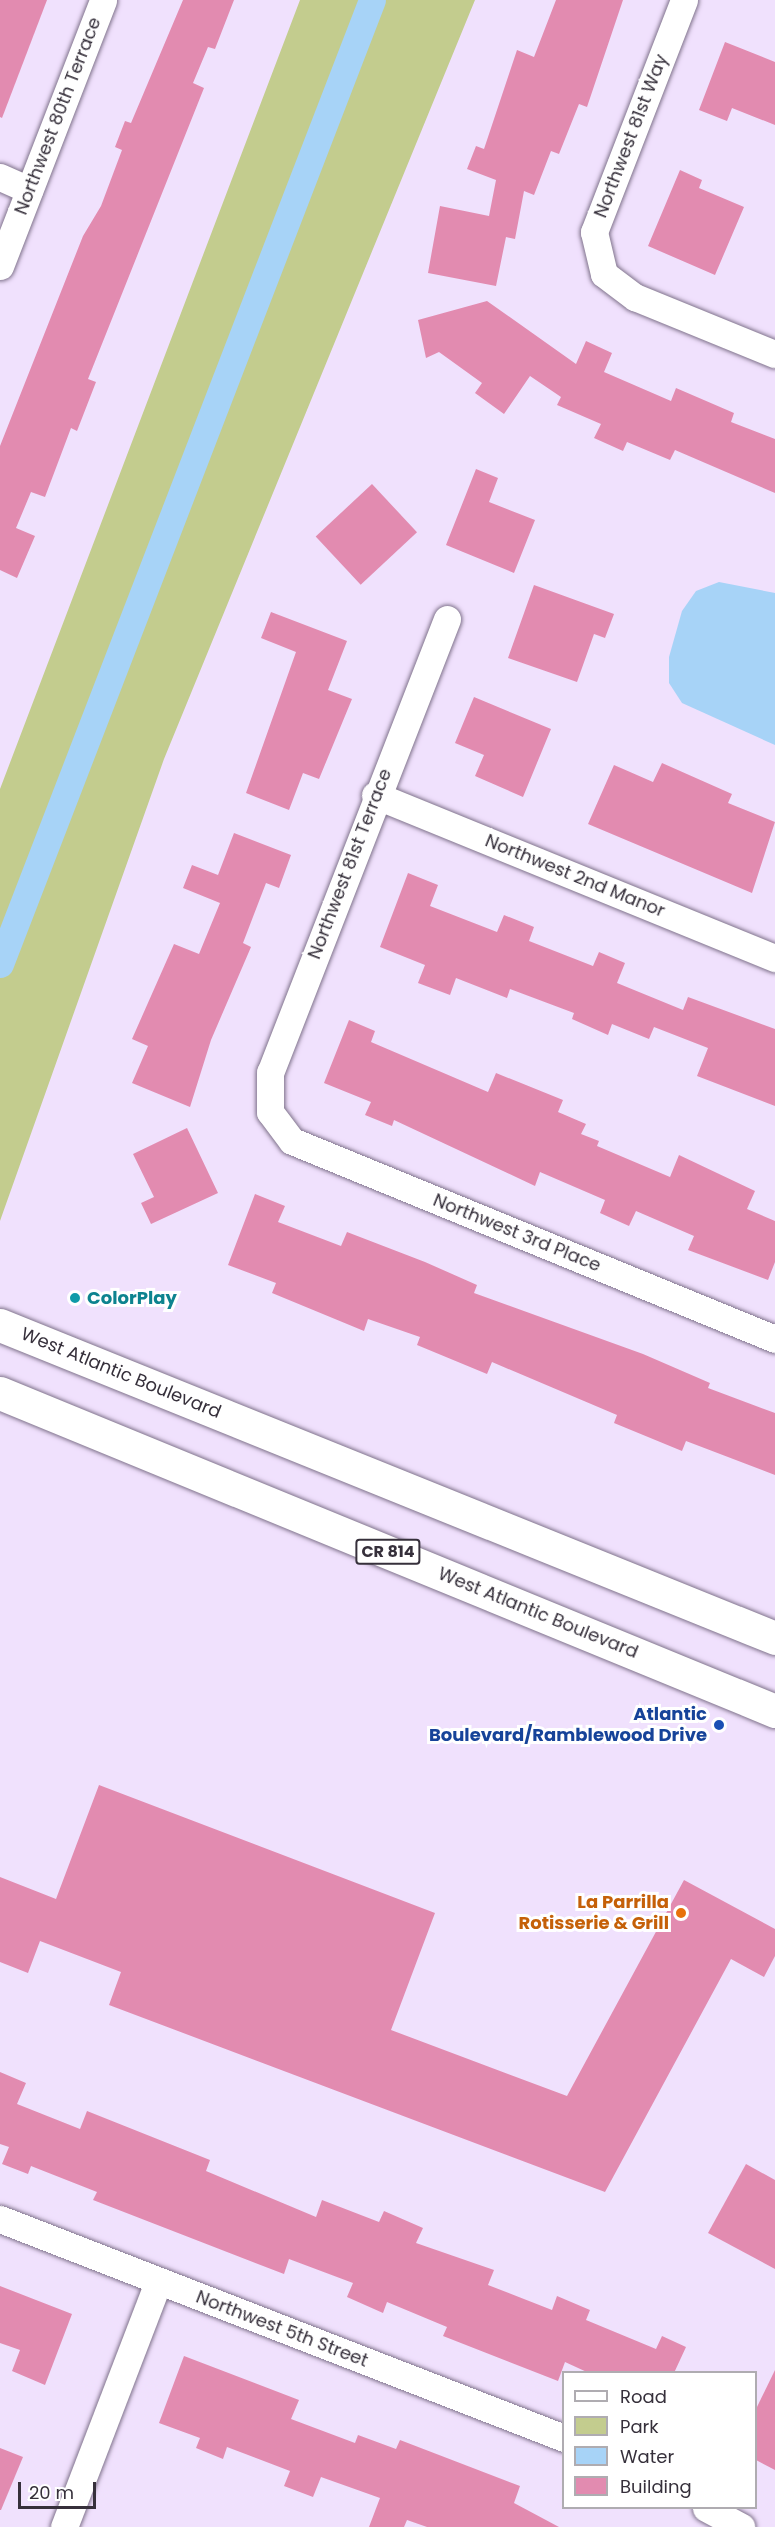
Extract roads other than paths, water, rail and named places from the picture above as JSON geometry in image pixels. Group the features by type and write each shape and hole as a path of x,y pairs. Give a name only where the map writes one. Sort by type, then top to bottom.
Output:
{"main road":[{"name":"West Atlantic Boulevard","path":"0,1325 775,1638"},
{"name":"West Atlantic Boulevard","path":"0,1393 775,1711"}],"street":[{"name":"Northwest 80th Terrace","path":"0,266 103,0"},
{"name":"Northwest 81st Way","path":"684,0 594,232 604,274 635,297 775,354"},
{"path":"0,177 29,190"},
{"name":"Northwest 81st Terrace","path":"270,1112 270,1072 375,795 447,619"},
{"name":"Northwest 2nd Manor","path":"375,795 775,958"},
{"name":"Northwest 3rd Place","path":"270,1112 292,1141 775,1339"},
{"name":"Northwest 5th Street","path":"0,2219 562,2437"},
{"path":"64,2527 158,2282"},
{"path":"708,2509 741,2527"}],"water":[{"path":"719,582 775,593 775,745 682,703 669,683 669,657 682,611 696,591"}],"waterway":[{"path":"0,964 372,0"}],"place":[{"name":"ColorPlay","path":"75,1298"},
{"name":"Atlantic Boulevard/Ramblewood Drive","path":"719,1725"},
{"name":"La Parrilla Rotisserie & Grill","path":"681,1913"}]}
